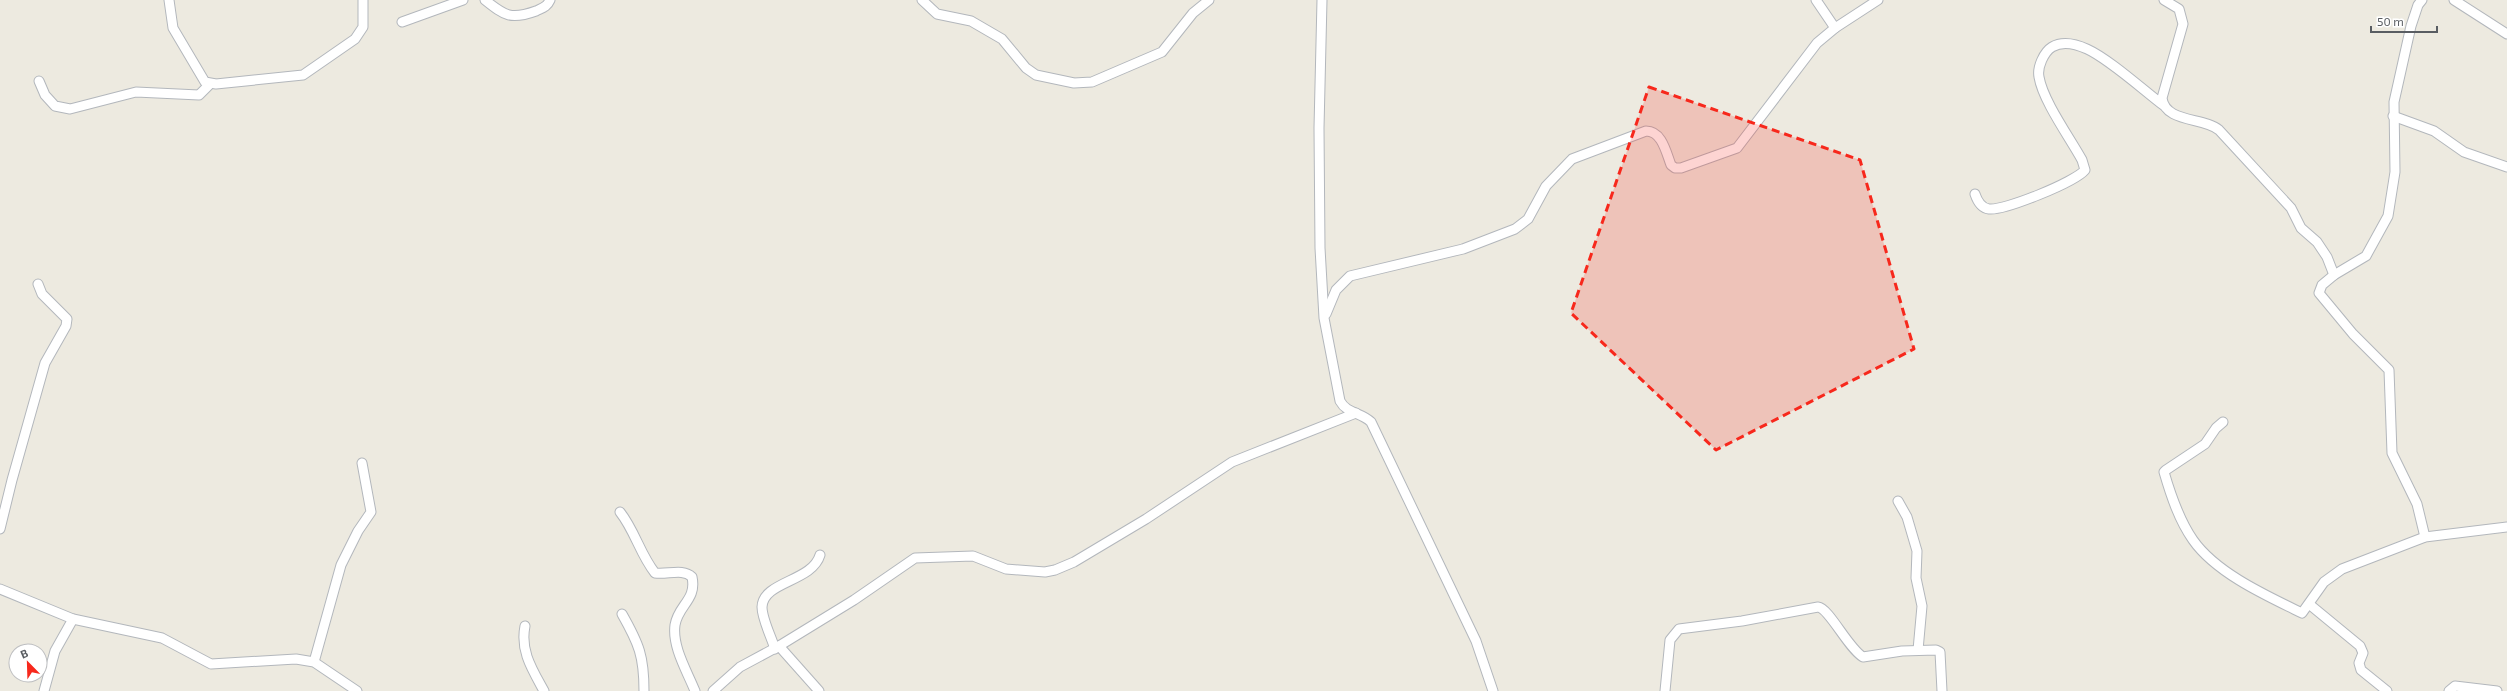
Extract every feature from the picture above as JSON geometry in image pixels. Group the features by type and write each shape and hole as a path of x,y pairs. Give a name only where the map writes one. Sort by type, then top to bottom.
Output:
{"street":[{"path":"169,0 173,28 205,82 210,84 303,75 355,39 363,27 363,0"},
{"path":"402,22 463,0"},
{"path":"485,0 501,13 517,16 543,8 550,0"},
{"path":"922,0 937,14 971,21 1002,39 1026,68 1036,75 1074,83 1092,82 1162,52 1193,13 1209,0"},
{"path":"1322,0 1319,200 1324,318 1340,401 1343,406 1366,417 1371,422 1476,641 1493,691"},
{"path":"1816,0 1835,28"},
{"path":"1324,318 1336,290 1350,276 1471,246 1522,225 1546,186 1565,164 1578,156 1646,131 1653,131 1658,135 1671,164 1675,168 1681,168 1737,148 1817,43 1835,28 1878,0"},
{"path":"2163,105 2162,98 2183,24 2180,10 2164,0"},
{"path":"2422,0 2418,5 2410,32 2394,102 2395,172 2388,216 2366,256 2334,275 2322,285 2319,293 2321,297 2390,370 2392,453 2417,504 2425,537"},
{"path":"2454,0 2507,34"},
{"path":"1975,194 1982,207 1989,209 2013,204 2072,181 2085,170 2082,160 2051,106 2039,76 2040,68 2047,50 2054,46 2070,44 2087,49 2163,105 2171,113 2215,126 2264,176 2291,208 2304,232 2317,242 2327,257 2334,275"},
{"path":"39,81 51,103 61,108 70,109 136,92 199,95 210,84"},
{"path":"2393,116 2434,131 2464,152 2507,167"},
{"path":"0,529 12,480 45,363 66,326 67,319 42,294 38,284"},
{"path":"713,691 740,667 777,648 854,600 914,558 973,556 1006,569 1045,572 1064,567 1146,519 1232,462 1356,413"},
{"path":"2223,422 2216,428 2205,444 2164,472 2185,527 2204,553 2262,593 2302,612 2324,582 2342,569 2425,537 2507,527"},
{"path":"314,662 341,565 358,531 371,512 362,463"},
{"path":"1898,501 1907,517 1917,551 1916,578 1922,606 1918,650"},
{"path":"620,512 628,522 644,559 655,573 664,575 685,572 692,577 694,591 679,614 675,635 695,691"},
{"path":"819,691 777,648 763,611 763,602 769,592 810,570 818,564 820,555"},
{"path":"0,589 73,619 162,638 211,664 296,659 314,662 356,691"},
{"path":"2309,604 2360,646 2363,653 2360,663 2362,670 2387,691"},
{"path":"1665,691 1670,640 1673,634 1686,627 1742,621 1818,606 1826,610 1842,635 1863,657 1918,650 1936,650 1940,652 1942,691"},
{"path":"622,614 639,646 644,664 644,691"},
{"path":"44,691 55,651 73,619"},
{"path":"525,626 522,637 524,651 544,691"},
{"path":"2449,691 2455,686 2497,691"}],"highlighted area":[{"path":"1649,87 1860,160 1914,349 1716,450 1571,313"}]}
